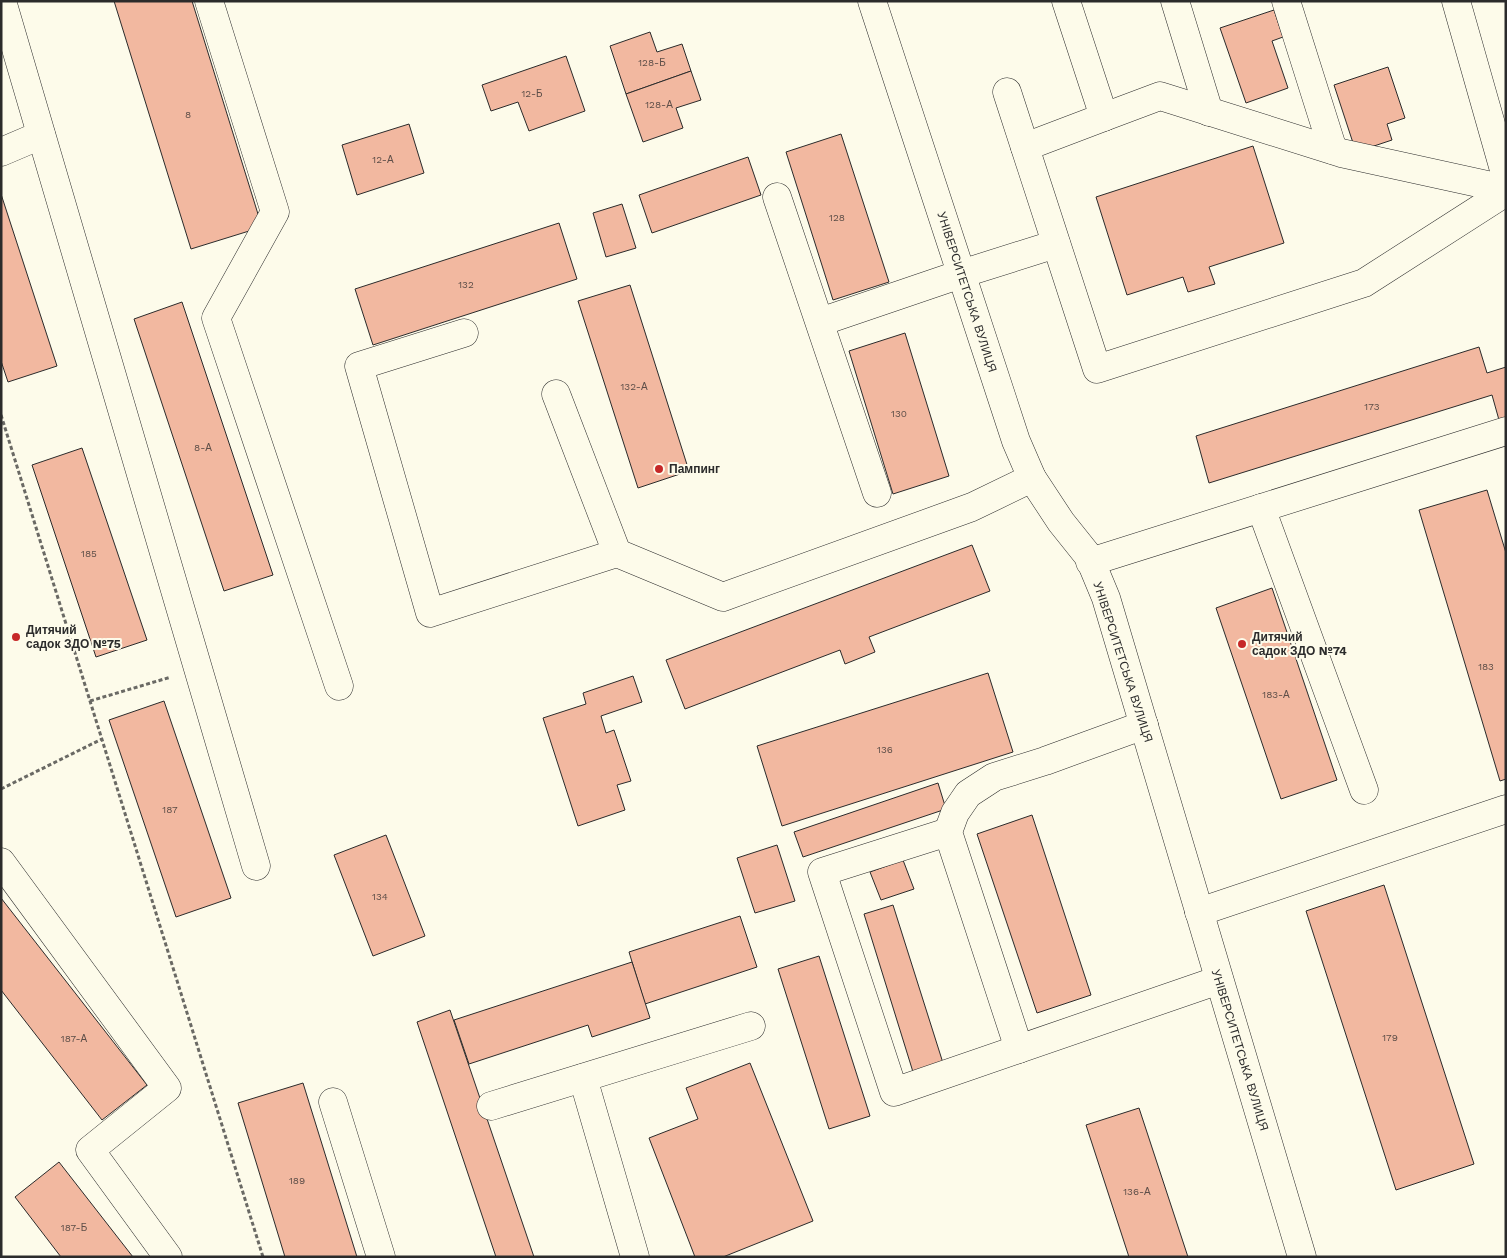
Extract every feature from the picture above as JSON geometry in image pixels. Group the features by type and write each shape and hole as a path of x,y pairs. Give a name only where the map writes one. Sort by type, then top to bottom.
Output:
{"street":[{"path":"2,1 256,866"},
{"path":"209,1 276,212 216,318 339,686"},
{"name":"УНІВЕРСИТЕТСЬКА ВУЛИЦЯ","path":"872,1 1016,441 1032,478 1061,522 1089,557 1106,598 1302,1257"},
{"path":"1066,1 1104,117"},
{"path":"1175,1 1209,112"},
{"path":"1286,1 1333,150"},
{"path":"1456,1 1506,177"},
{"path":"1007,92 1097,369 1364,283 1506,191"},
{"path":"1025,147 1160,96 1333,150 1506,191"},
{"path":"1,152 42,135"},
{"path":"778,197 877,493"},
{"path":"820,322 1056,244"},
{"path":"464,332 360,366 430,613 617,553 723,597 972,507 1032,478"},
{"path":"556,394 617,553"},
{"path":"1090,562 1506,431"},
{"path":"1261,508 1364,790"},
{"path":"1019,1049 948,832 955,813 968,794 994,777 1045,761 1144,725"},
{"path":"1199,912 1506,809"},
{"path":"948,832 822,872 894,1092 1219,980"},
{"path":"1,862 167,1088 90,1150 168,1257"},
{"path":"491,1106 751,1026"},
{"path":"584,1078 635,1257"},
{"path":"332,1102 381,1257"}],"path":[{"path":"1,415 264,1257"},
{"path":"90,701 198,669"},
{"path":"1,789 102,739"}],"building":[{"path":"114,1 192,1 262,227 191,249"},
{"path":"1274,10 1283,37 1272,41 1288,88 1246,103 1220,28"},
{"path":"650,32 657,52 682,44 691,71 626,94 610,46"},
{"path":"566,56 585,111 529,131 518,102 491,111 482,85"},
{"path":"1388,67 1405,118 1387,124 1392,140 1356,152 1334,85"},
{"path":"691,71 701,100 676,108 683,128 643,142 626,94"},
{"path":"409,124 424,173 357,195 342,145"},
{"path":"841,134 889,282 833,300 786,152"},
{"path":"1253,146 1284,243 1209,267 1215,284 1188,292 1183,277 1127,295 1096,197"},
{"path":"748,157 761,195 652,233 639,195"},
{"path":"1,194 57,366 8,382 1,361"},
{"path":"622,204 636,248 606,257 593,213"},
{"path":"559,223 577,279 373,345 355,289"},
{"path":"630,285 689,471 638,488 578,301"},
{"path":"182,302 273,575 224,591 134,319"},
{"path":"905,333 949,476 893,494 849,351"},
{"path":"1479,347 1487,373 1506,367 1506,418 1499,420 1492,395 1209,483 1196,436"},
{"path":"82,448 147,640 96,657 32,465"},
{"path":"1487,490 1506,553 1506,779 1500,781 1419,510"},
{"path":"972,545 990,591 869,637 875,652 845,664 840,650 685,709 666,660"},
{"path":"1272,588 1337,780 1281,799 1216,608"},
{"path":"988,673 1013,752 782,826 757,746"},
{"path":"633,676 642,702 601,716 606,733 614,730 631,781 617,785 625,810 578,826 543,718 586,704 583,693"},
{"path":"164,701 231,898 176,917 109,720"},
{"path":"938,783 946,809 803,857 794,832"},
{"path":"1032,815 1091,995 1037,1013 977,834"},
{"path":"386,835 425,936 373,956 334,855"},
{"path":"777,845 795,901 755,913 737,858"},
{"path":"903,860 914,889 881,900 870,872"},
{"path":"1384,885 1474,1164 1396,1190 1306,911"},
{"path":"1,898 147,1085 102,1120 1,990"},
{"path":"893,905 943,1063 913,1072 864,914"},
{"path":"740,916 757,967 645,1004 629,952"},
{"path":"819,956 870,1116 829,1129 778,969"},
{"path":"632,962 650,1018 592,1037 588,1025 469,1064 454,1020"},
{"path":"450,1010 534,1257 496,1257 417,1022"},
{"path":"750,1063 813,1221 723,1257 695,1257 649,1138 698,1119 686,1088"},
{"path":"303,1083 357,1257 285,1257 238,1103"},
{"path":"1139,1108 1188,1257 1129,1257 1086,1125"},
{"path":"59,1162 133,1257 61,1257 15,1197"}],"place":[{"name":"Пампинг","path":"659,469"},
{"name":"Дитячий садок ЗДО №75","path":"16,637"},
{"name":"Дитячий садок ЗДО №74","path":"1242,644"}]}
